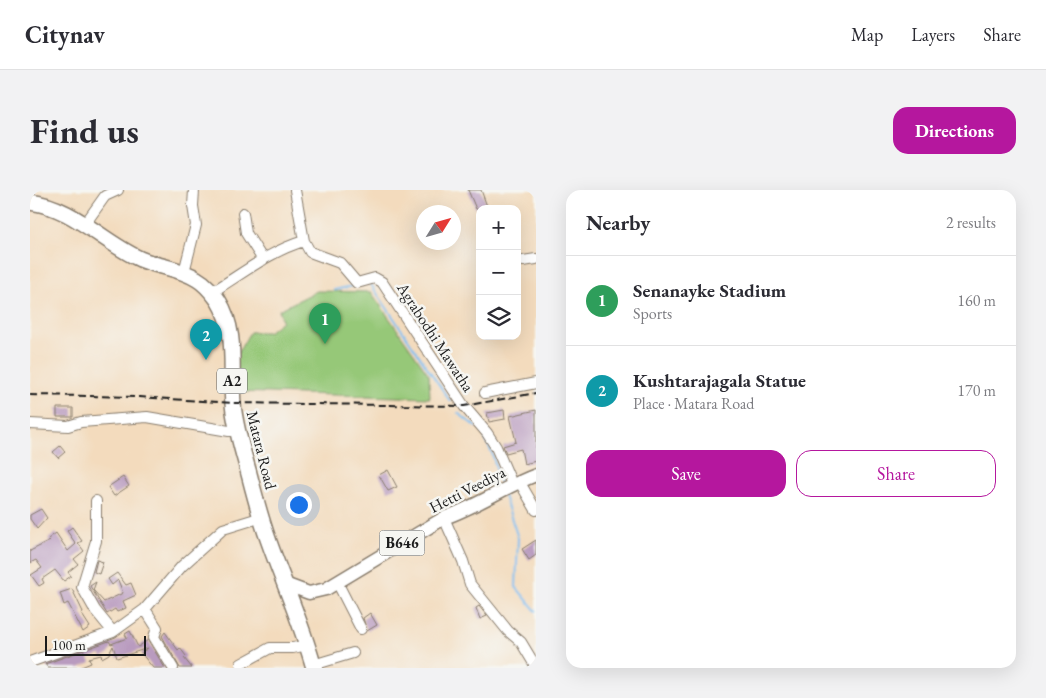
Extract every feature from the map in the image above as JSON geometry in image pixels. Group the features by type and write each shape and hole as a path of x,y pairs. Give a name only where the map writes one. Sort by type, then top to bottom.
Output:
{"highway":[{"name":"Matara Road","path":"30,202 58,208 85,224 120,249 142,260 184,272 199,280 212,292 225,315 233,342 233,403 238,430 262,517 294,605 313,666"}],"main road":[{"name":"Hetti Veediya","path":"294,605 309,593 321,591 338,582 444,518 508,486 536,475"},
{"path":"285,584 309,593"}],"street":[{"path":"85,224 105,196 118,190"},
{"path":"184,272 196,225 193,206 194,190"},
{"path":"212,292 262,260 288,246 304,241 295,190"},
{"path":"243,213 246,233 262,260"},
{"name":"Agrabodhi Mawatha","path":"304,241 310,252 340,263 357,282 375,278 382,282 464,406 487,433 496,447 508,486"},
{"path":"522,261 536,259"},
{"path":"484,393 536,383"},
{"path":"30,424 68,426 81,422 147,417 229,432 238,430"},
{"path":"508,486 536,510"},
{"path":"96,501 96,540 82,586 94,610 113,632"},
{"path":"30,662 113,632 145,609 189,559 223,529 262,517"},
{"path":"444,518 464,561 470,584 508,631 521,642 536,667"},
{"path":"338,582 361,629"},
{"path":"145,609 157,628 154,637 173,668"},
{"path":"241,664 270,648 293,648 307,645"},
{"path":"313,666 353,653"}],"green space":[{"path":"317,291 371,292 429,375 430,398 238,392 236,356 250,332 268,332 282,321 279,310"}],"building":[{"path":"468,190 481,190 487,205 476,205 476,209"},
{"path":"57,408 73,408 73,417 57,417"},
{"path":"504,410 505,419 489,422 487,413"},
{"path":"536,410 536,461 524,464 521,449 506,453 503,446 516,442 510,416"},
{"path":"60,446 65,452 58,458 53,452"},
{"path":"388,470 397,487 388,491 379,475"},
{"path":"123,477 129,486 114,496 108,487"},
{"path":"41,509 47,518 37,529 30,519 30,515"},
{"path":"72,527 82,541 78,543 84,551 74,559 78,564 68,572 71,576 64,581 55,570 42,579 44,583 39,586 31,575 42,568 36,560 30,563 30,551 50,541 48,539 56,533 68,551 76,544 67,531"},
{"path":"536,540 536,555 529,560 522,549"},
{"path":"97,560 103,562 99,574 94,572"},
{"path":"117,573 126,585 131,583 136,595 123,601 126,608 117,612 115,609 107,614 90,586 96,582 93,590 104,602 123,593 118,580 112,585 108,579"},
{"path":"72,589 83,612 81,613 90,627 83,632 68,603 64,605 60,593"},
{"path":"479,606 487,616 480,619 476,608"},
{"path":"370,613 377,625 367,631 363,618"},
{"path":"130,631 138,647 148,640 165,668 153,668 141,653 148,648 117,658 113,646 109,654 102,658 101,655 89,658 91,663 79,668 48,668 45,664 109,641 111,644 127,638 125,634"},
{"path":"165,632 178,650 180,648 186,656 184,658 192,668 180,668 162,636"}],"waterway":[{"path":"370,283 450,401"},
{"path":"334,290 353,286"},
{"path":"458,413 476,427"},
{"path":"485,438 492,453 500,483"},
{"path":"504,496 518,538 516,587 536,611"}],"railway":[{"path":"30,395 140,397 233,403 464,406 536,393"}],"place":[{"name":"Senanayke Stadium","path":"325,344"},
{"name":"Kushtarajagala Statue","path":"206,360"}]}
